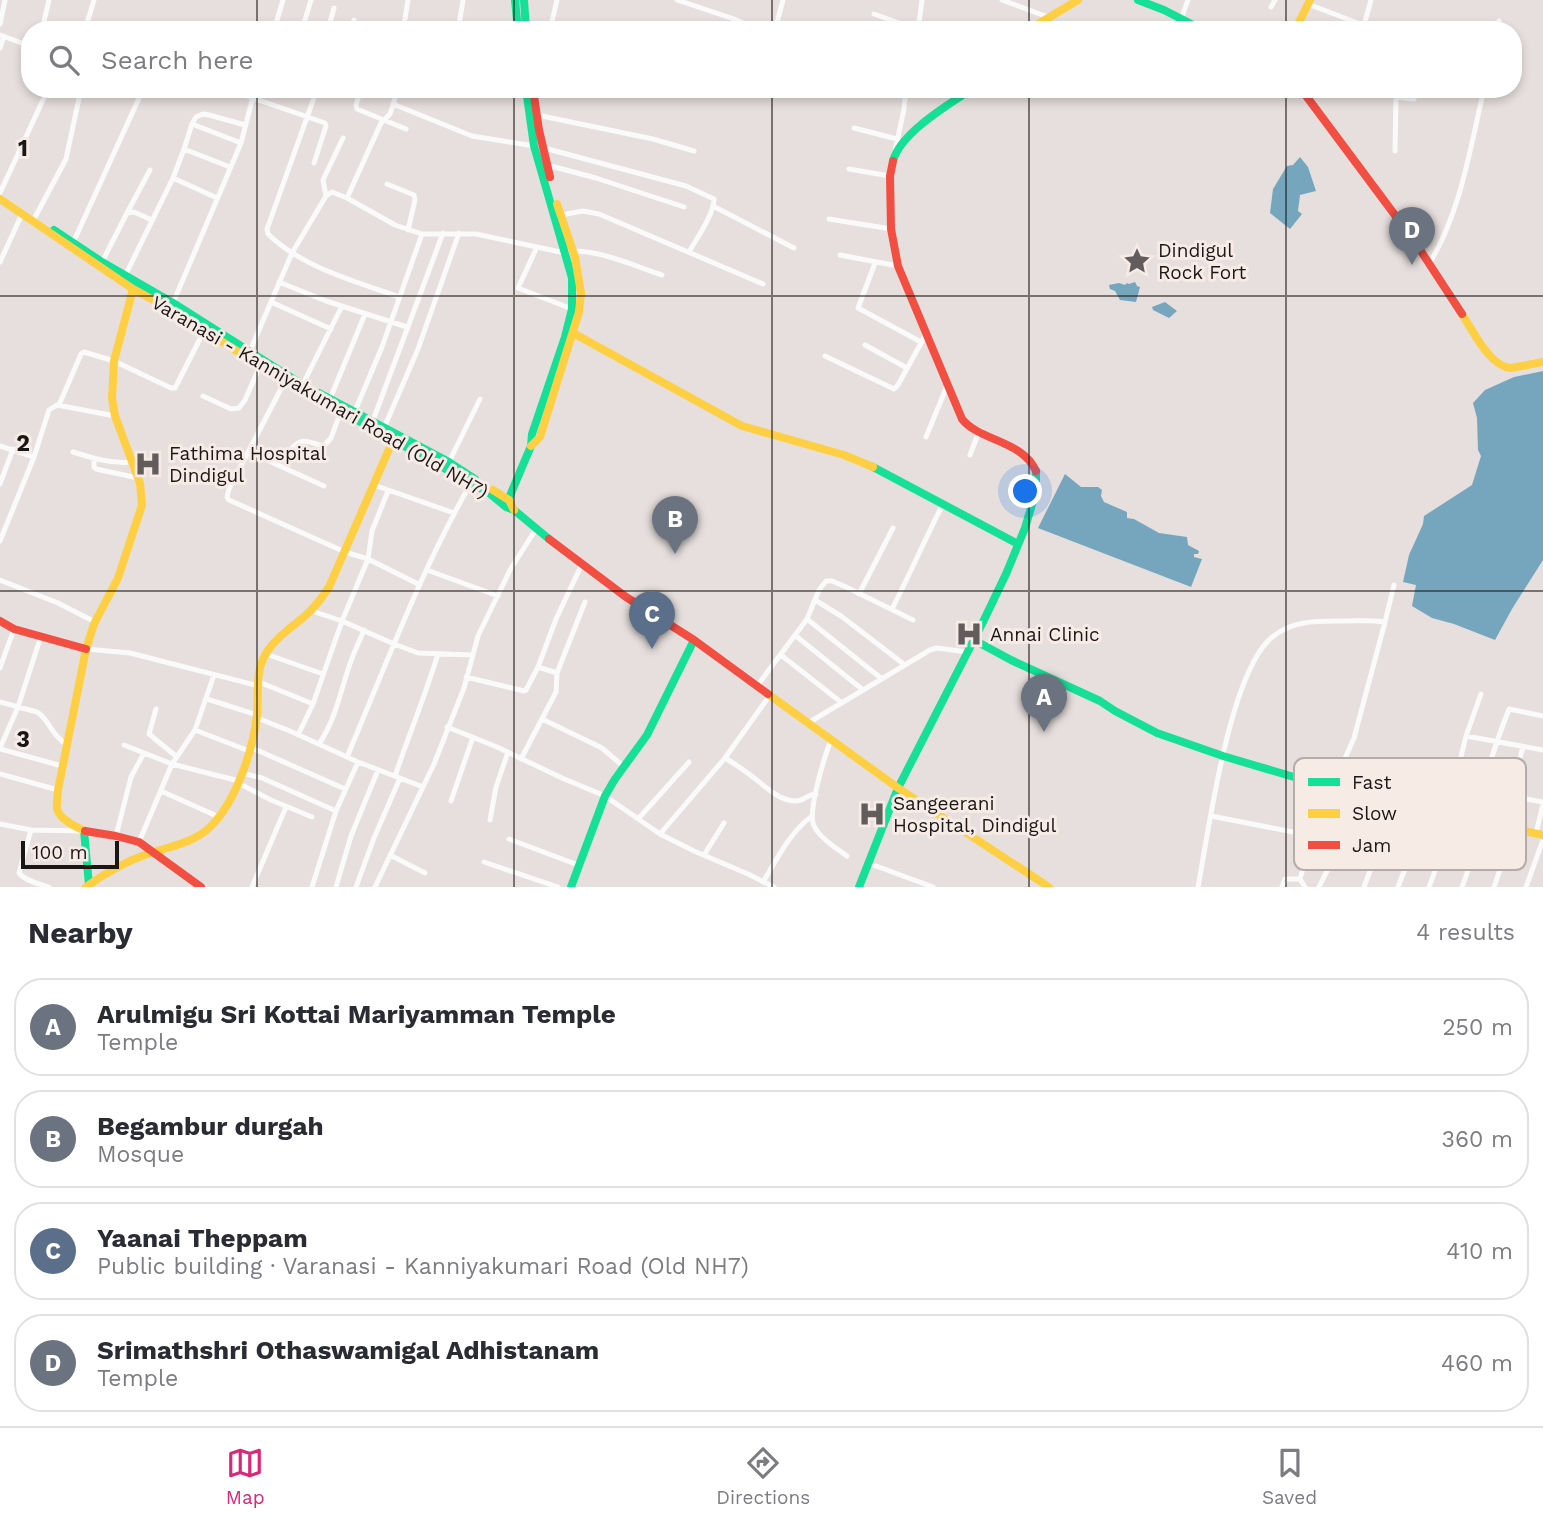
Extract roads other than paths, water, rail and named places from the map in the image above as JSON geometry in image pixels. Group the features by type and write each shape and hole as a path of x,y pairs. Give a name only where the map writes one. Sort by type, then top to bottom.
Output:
{"main road":[{"path":"515,0 518,21"},
{"path":"524,0 525,21"},
{"path":"1042,21 1078,0"},
{"path":"1138,0 1185,21"},
{"path":"1299,21 1309,2"},
{"path":"528,98 538,146 581,292 579,312 540,437 531,446"},
{"path":"383,431 494,491 510,505 531,446 532,434 572,309 569,252 547,165 538,146 534,98"},
{"path":"859,887 898,788 974,640 1018,544 1038,483 1037,472 1029,460 1014,449 965,424 898,266 891,229 890,176 895,154 915,130 958,98"},
{"path":"1307,98 1415,242 1481,344 1497,364 1511,368 1543,362"},
{"path":"0,193 34,220"},
{"name":"Varanasi - Kanniyakumari Road (Old NH7)","path":"0,199 124,278 133,289 248,355 260,366 341,411 354,414 393,440 448,465 471,483 510,505 536,529 626,597 694,640 898,788 1046,886"},
{"path":"124,278 173,303 248,355 301,387 354,414"},
{"path":"133,289 114,361 112,398 115,416 138,478 142,505 118,578 95,622 86,649 62,766 57,809 69,823 84,831 139,842 201,887"},
{"path":"573,333 729,420 870,465 1018,544"},
{"path":"84,831 88,886 117,867 200,835 212,826 239,779 249,749 257,717 261,666 266,654 312,611 335,577 393,440"},
{"path":"494,491 514,488"},
{"path":"0,621 14,629 86,649"},
{"path":"571,887 605,796 647,735 694,640"},
{"path":"974,640 1100,701 1157,733 1223,757 1294,777"}],"street":[{"path":"0,24 5,0"},
{"path":"44,21 49,0"},
{"path":"88,21 94,0"},
{"path":"277,21 283,0"},
{"path":"305,21 311,0"},
{"path":"405,21 408,0"},
{"path":"460,21 463,0"},
{"path":"552,21 556,0"},
{"path":"677,0 739,21"},
{"path":"777,21 783,0"},
{"path":"919,21 922,0"},
{"path":"1002,0 1048,17"},
{"path":"1181,19 1188,0"},
{"path":"1271,7 1275,0"},
{"path":"1365,21 1371,0"},
{"path":"1309,2 1354,21"},
{"path":"330,21 334,8"},
{"path":"874,14 893,21"},
{"path":"0,48 2,35 21,42"},
{"path":"0,193 44,98"},
{"path":"34,220 66,159 80,98"},
{"path":"72,245 139,98"},
{"path":"173,303 240,143 253,98"},
{"path":"256,98 326,124 314,163"},
{"path":"310,98 307,116 267,229 268,234 292,253 326,270 399,297"},
{"path":"358,98 357,109 405,128"},
{"path":"347,198 380,127 390,114 395,98"},
{"path":"895,154 904,98"},
{"path":"1395,151 1396,98"},
{"path":"1429,264 1446,232 1464,175 1482,98"},
{"path":"393,104 472,136 538,146 685,186 714,199 689,252"},
{"path":"124,278 173,178 191,124 196,117 203,114 245,125"},
{"path":"536,115 653,139 694,151"},
{"path":"191,124 240,143"},
{"path":"854,128 897,139"},
{"path":"326,196 323,180 343,138"},
{"path":"184,149 230,167"},
{"path":"547,165 684,207"},
{"path":"849,169 890,176"},
{"path":"101,264 150,170"},
{"path":"173,178 217,198"},
{"path":"387,184 414,195 408,230"},
{"path":"248,355 292,253 326,196 332,192 383,219 422,234 493,236 537,247 569,252 587,251 662,275"},
{"path":"713,206 794,248"},
{"path":"561,215 589,211 764,284"},
{"path":"127,213 134,212 152,220"},
{"path":"0,262 22,214"},
{"path":"829,219 891,229"},
{"path":"372,425 443,233"},
{"path":"383,431 418,349 459,233"},
{"path":"354,414 382,347 422,234"},
{"path":"537,247 517,288 572,309"},
{"path":"840,255 898,266"},
{"path":"875,262 858,308 921,342"},
{"path":"279,282 407,327"},
{"path":"271,302 331,329"},
{"path":"301,387 342,306"},
{"path":"332,394 365,314"},
{"path":"59,405 82,353 114,361 174,388 204,331"},
{"path":"825,356 894,389 927,333"},
{"path":"865,345 907,368"},
{"path":"203,396 231,409 239,408 260,366"},
{"path":"285,381 227,497 420,585"},
{"path":"926,437 947,386"},
{"path":"448,465 480,399"},
{"path":"0,541 53,406 115,416"},
{"path":"292,448 302,441 324,446 331,438 341,411"},
{"path":"970,455 979,431"},
{"path":"0,446 34,457"},
{"path":"0,484 13,449"},
{"path":"72,452 116,463 131,462"},
{"path":"249,452 324,486"},
{"path":"94,459 96,469 138,478"},
{"path":"347,757 420,585 471,483"},
{"path":"374,485 454,513"},
{"path":"298,735 313,704 342,621 368,559 372,531 388,491"},
{"path":"892,609 943,504"},
{"path":"859,594 893,528"},
{"path":"375,887 434,764 464,688 478,636 510,570 536,529"},
{"path":"466,677 524,691 538,667 556,619 582,564"},
{"path":"427,570 498,596"},
{"path":"0,580 58,603 95,622"},
{"path":"757,686 796,636 826,581 832,581 913,620"},
{"path":"1342,758 1358,728 1394,585"},
{"path":"815,600 841,616 905,665"},
{"path":"521,759 556,692 557,673 585,602"},
{"path":"312,611 418,653 472,655"},
{"path":"807,619 882,679"},
{"path":"1198,887 1223,757 1240,693 1257,654 1271,638 1287,627 1308,621 1385,622"},
{"path":"0,668 14,629"},
{"path":"319,744 338,707 351,661 364,630"},
{"path":"41,636 18,707 3,732 0,748 62,766"},
{"path":"796,636 863,690"},
{"path":"808,723 930,650 937,648 967,652"},
{"path":"86,649 130,653 259,684 313,704"},
{"path":"266,654 323,674"},
{"path":"356,887 398,777 415,717 427,691 438,654"},
{"path":"781,654 842,703"},
{"path":"538,667 557,673"},
{"path":"139,842 172,764 195,730 214,675"},
{"path":"1462,758 1466,736 1481,694"},
{"path":"660,834 725,758 770,695"},
{"path":"206,699 257,717 358,762 423,787"},
{"path":"0,702 42,715 55,736 66,744"},
{"path":"156,709 149,734 177,757"},
{"path":"1491,758 1509,709 1543,716"},
{"path":"541,719 602,748 624,767"},
{"path":"447,727 605,796 660,834 774,887"},
{"path":"195,730 345,789"},
{"path":"1466,736 1543,750"},
{"path":"451,801 473,737"},
{"path":"831,740 823,759 812,816 814,826 847,856"},
{"path":"124,745 172,764 239,779 262,778 336,811"},
{"path":"1520,758 1523,747"},
{"path":"490,820 496,788 508,752"},
{"path":"116,836 131,777 144,753"},
{"path":"725,758 784,799 801,801 808,795 816,794"},
{"path":"312,887 336,811 358,762"},
{"path":"638,818 689,762"},
{"path":"336,887 351,836 378,769"},
{"path":"0,775 58,790"},
{"path":"239,779 286,807 312,817"},
{"path":"161,791 219,817"},
{"path":"1526,887 1541,836 1543,803"},
{"path":"252,887 286,807"},
{"path":"763,882 783,849 812,816"},
{"path":"1211,816 1294,832"},
{"path":"704,855 724,823"},
{"path":"0,824 31,830 84,831"},
{"path":"31,830 19,873 25,879 49,887"},
{"path":"509,839 578,865"},
{"path":"390,855 425,873"},
{"path":"484,862 558,887"},
{"path":"868,863 933,887"},
{"path":"1303,870 1300,879 1305,887"},
{"path":"1319,887 1327,870"},
{"path":"1364,887 1370,870"},
{"path":"1398,887 1405,870"},
{"path":"1429,887 1434,870"},
{"path":"1462,887 1468,870"},
{"path":"1494,887 1500,870"},
{"path":"1283,887 1285,879 1300,879"}],"water":[{"path":"1300,157 1308,167 1316,191 1300,195 1298,211 1302,214 1290,229 1270,213 1273,189 1287,166 1293,165"},
{"path":"1135,282 1140,287 1136,302 1120,300 1109,285 1125,285"},
{"path":"1165,302 1177,311 1169,318 1152,307"},
{"path":"1543,371 1543,560 1495,640 1432,618 1412,606 1416,585 1403,582 1409,555 1424,516 1472,485 1481,456 1473,403 1485,390 1514,377"},
{"path":"1065,474 1081,487 1098,487 1102,490 1104,502 1127,512 1127,518 1159,533 1187,537 1188,545 1199,551 1194,557 1202,559 1191,587 1038,528"}],"place":[{"name":"Dindigul Rock Fort","path":"1137,261"},
{"name":"Srimathshri Othaswamigal Adhistanam","path":"1412,265"},
{"name":"Fathima Hospital Dindigul","path":"148,464"},
{"name":"Begambur durgah","path":"675,554"},
{"name":"Annai Clinic","path":"969,634"},
{"name":"Yaanai Theppam","path":"652,649"},
{"name":"Arulmigu Sri Kottai Mariyamman Temple","path":"1044,732"},
{"name":"Sangeerani Hospital, Dindigul","path":"872,814"}]}
